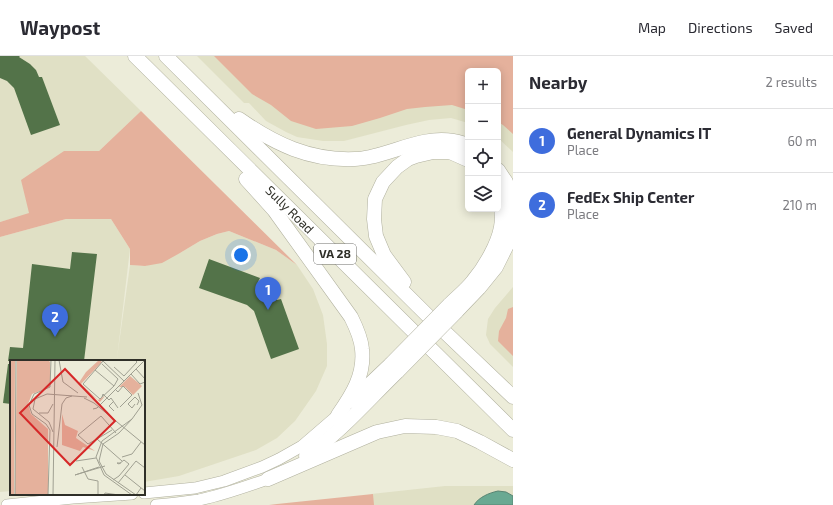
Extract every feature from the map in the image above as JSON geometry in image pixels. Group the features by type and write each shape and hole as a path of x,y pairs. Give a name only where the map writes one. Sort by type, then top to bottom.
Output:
{"highway":[{"name":"Sully Road","path":"135,56 513,430"},
{"name":"Sully Road","path":"166,56 427,315 513,397"},
{"path":"158,79 193,125 252,185 274,210 351,317 358,333 362,349 362,368 356,387 350,399 338,415"},
{"path":"201,91 240,120 270,138 296,151 323,158 356,159 383,154 427,141 446,140 465,143"},
{"path":"427,315 384,255 376,236 374,219 375,200 383,182 397,167 408,159 433,152 450,152 465,159"},
{"path":"268,479 318,448 340,429 394,367 453,308 479,288 496,267 508,243 512,223 512,202 506,182 501,174"},
{"path":"453,308 487,262 495,246 501,227 501,208"},
{"path":"338,415 394,367"},
{"path":"268,479 377,432 405,426 436,427 457,431 513,460"}],"main road":[{"path":"145,493 195,488 224,481 262,467 302,446 338,415"},
{"path":"162,492 160,505 216,496 268,479"},
{"path":"7,505 117,495"}],"shaded area":[{"path":"0,56 85,56 141,111 99,151 64,151 29,214 0,222"},
{"path":"197,56 513,56 513,152 501,141 501,68 465,68 465,122 451,118 429,120 344,141 323,141 297,137 266,121 249,103 244,103"},
{"path":"214,56 513,56 513,134 501,124 501,68 465,68 465,109 452,105 407,109 352,126 316,129 291,121 271,105 252,94"},
{"path":"141,111 297,265 276,250 229,231 200,241 162,263 145,266 130,265 130,249 111,219 66,219 0,237 0,222 29,213 21,180 64,151 99,151"},
{"path":"66,219 111,219 130,249 117,358 130,265 145,266 180,253 200,241 229,231 276,250 297,265 313,289 323,315 327,344 327,366 316,391 295,421 277,438 256,450 179,476 145,482 145,360 10,360 10,491 0,492 0,237"},
{"path":"513,287 513,367 490,344 486,335 488,319 495,308"},
{"path":"513,307 513,356 498,341 499,331 506,318 508,309"},
{"path":"445,486 513,486 513,505 371,505 371,494"},
{"path":"498,491 506,492 513,496 513,505 474,505 484,496"},
{"path":"373,494 374,505 269,505 277,504"}],"building":[{"path":"0,56 20,56 19,57 36,70 39,77 42,77 60,125 31,135 14,88 7,81 0,78"},
{"path":"72,252 97,254 84,360 8,361 10,347 23,348 32,264 70,269"},
{"path":"209,259 260,278 258,282 270,289 277,300 281,299 299,349 271,359 254,311 247,305 199,288"},
{"path":"8,364 10,364 10,404 3,403"}],"place":[{"name":"General Dynamics IT","path":"268,310"},
{"name":"FedEx Ship Center","path":"55,337"}]}
